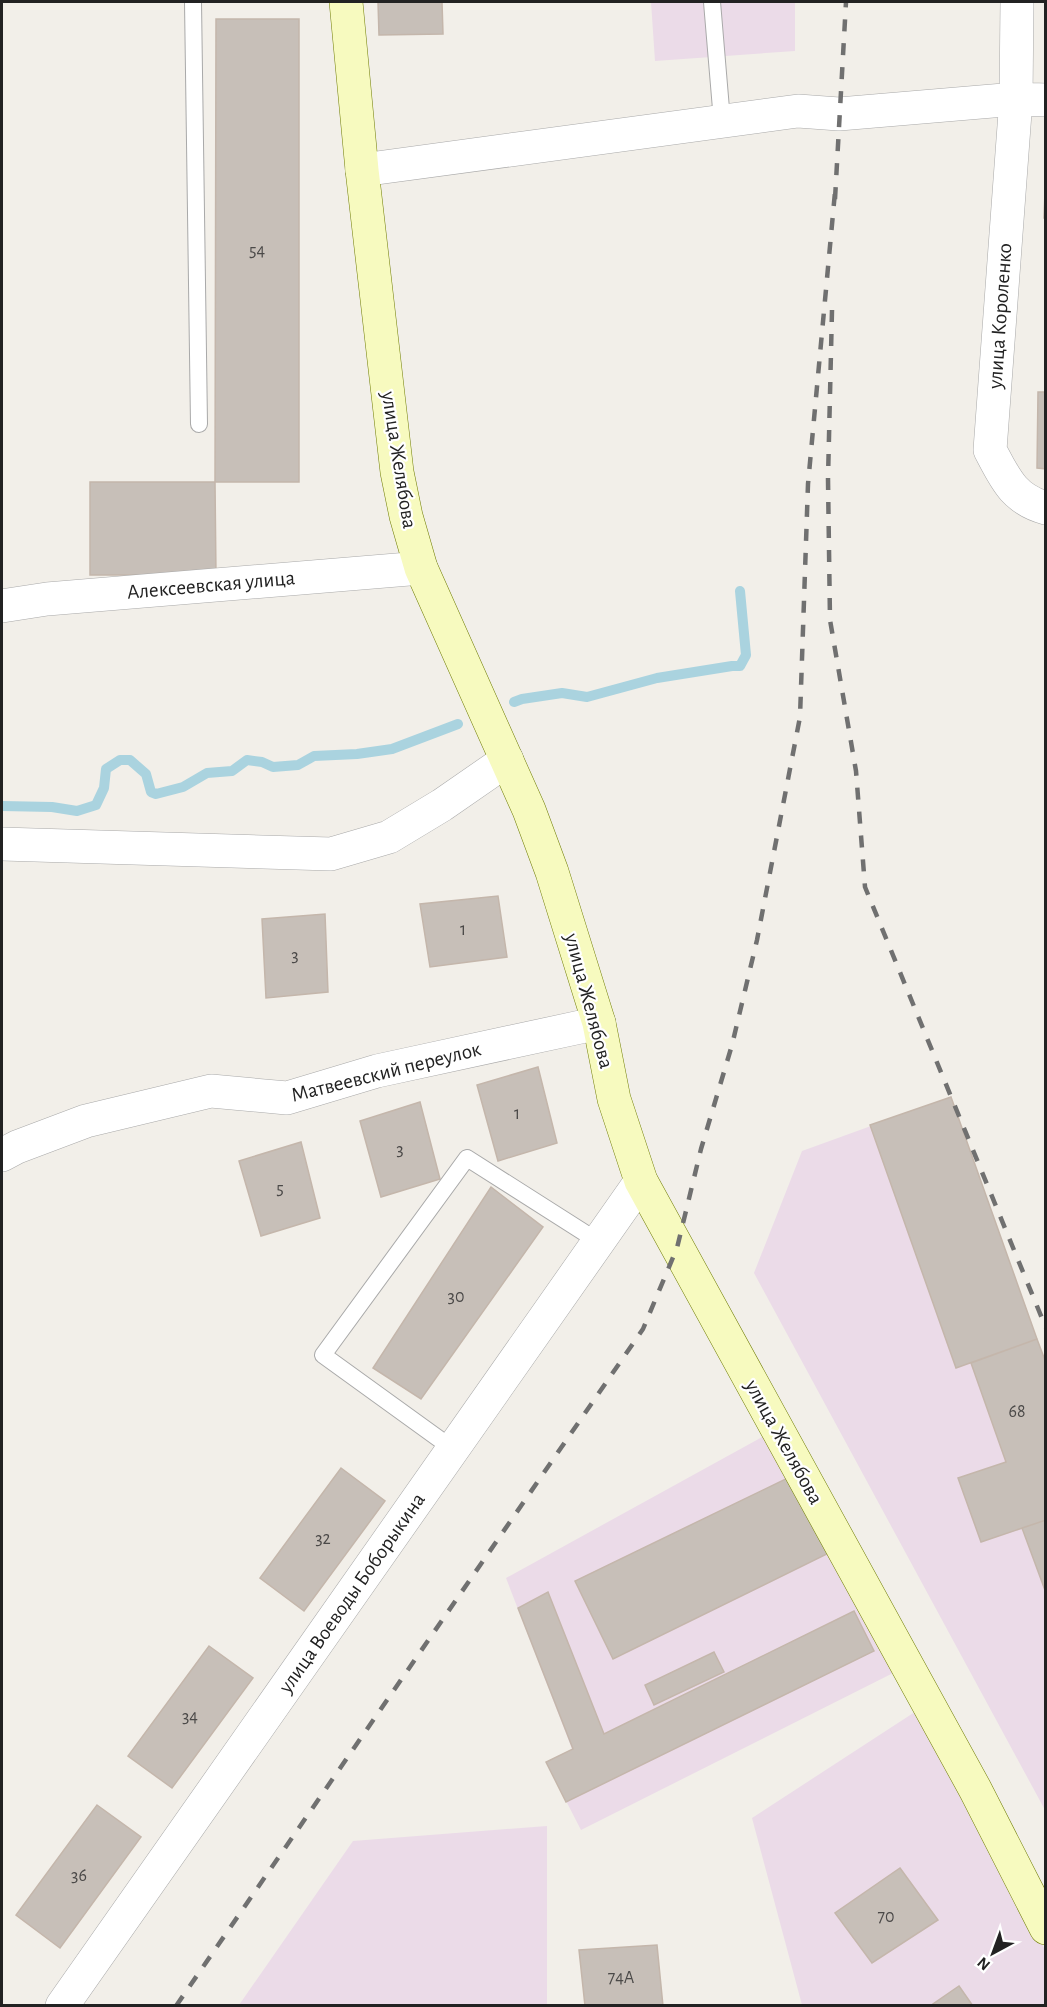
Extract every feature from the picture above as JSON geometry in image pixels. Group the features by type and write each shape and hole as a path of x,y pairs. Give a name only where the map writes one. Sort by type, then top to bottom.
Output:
{"main road":[{"name":"улица Желябова","path":"346,2 362,170 397,472 405,516 421,568 529,810 552,872 599,1023 614,1099 641,1181 975,1789 1046,1928"}],"street":[{"path":"362,170 798,111 839,114 1031,100 1017,2"},
{"name":"улица Короленко","path":"1031,100 990,450 1015,492 1034,505 1046,508"},
{"name":"Алексеевская улица","path":"2,606 47,599 421,568"},
{"path":"2,844 331,854 389,837 442,805 507,760"},
{"name":"Матвеевский переулок","path":"2,1155 16,1147 86,1121 211,1091 286,1098 377,1071 599,1023"},
{"name":"улица Воеводы Боборыкина","path":"62,2006 641,1181"}],"lane":[{"path":"194,2 200,424"},
{"path":"712,2 722,121"},
{"path":"453,1449 323,1354 467,1158 598,1242"}],"shaded area":[{"path":"651,2 795,2 795,51 655,61"},
{"path":"951,1097 1045,1363 1045,1810 754,1273 802,1151"},
{"path":"766,1435 913,1663 581,1830 546,1762 572,1749 506,1578"},
{"path":"921,1708 1045,1950 1045,2005 802,2005 752,1818"},
{"path":"547,1826 547,2005 239,2005 353,1841"}],"building":[{"path":"378,2 442,2 443,34 379,35"},
{"path":"216,19 299,19 299,482 215,482"},
{"path":"1046,166 1046,218 1044,218"},
{"path":"1038,392 1046,392 1046,469 1037,468"},
{"path":"90,482 215,482 216,575 90,575"},
{"path":"498,896 507,957 430,967 420,904"},
{"path":"325,914 328,992 266,998 262,919"},
{"path":"538,1067 557,1143 498,1161 477,1085"},
{"path":"951,1097 1037,1339 956,1368 870,1125"},
{"path":"420,1102 440,1179 381,1197 360,1121"},
{"path":"301,1142 320,1218 261,1236 239,1161"},
{"path":"491,1187 543,1227 421,1399 373,1368"},
{"path":"1037,1339 1046,1363 1046,1520 981,1542 958,1478 1006,1462 971,1363"},
{"path":"341,1468 385,1501 304,1611 260,1578"},
{"path":"796,1474 833,1551 613,1659 575,1581"},
{"path":"1046,1520 1046,1593 1022,1528"},
{"path":"548,1592 604,1734 854,1611 874,1651 566,1802 546,1762 573,1749 518,1608"},
{"path":"209,1646 253,1678 172,1788 128,1756"},
{"path":"714,1652 724,1672 654,1705 645,1685"},
{"path":"97,1805 141,1837 60,1948 16,1915"},
{"path":"900,1868 938,1920 872,1963 835,1913"},
{"path":"657,1945 663,2006 585,2006 579,1950"},
{"path":"959,1986 973,2006 930,2006"}],"waterway":[{"path":"514,702 562,693 587,697 657,678 740,666 746,655 740,591"},
{"path":"2,806 52,807 77,811 96,805 104,788 106,769 120,760 130,760 146,774 151,792 156,794 183,787 207,773 232,771 247,760 262,762 273,767 298,765 314,756 357,754 392,749 458,724"}],"railway":[{"path":"835,199 846,2"},
{"path":"176,2006 643,1329 677,1248 701,1149 732,1045 757,940 800,717 808,484 835,192"},
{"path":"832,310 828,479 830,620 856,771 865,887 1046,1328"}]}
